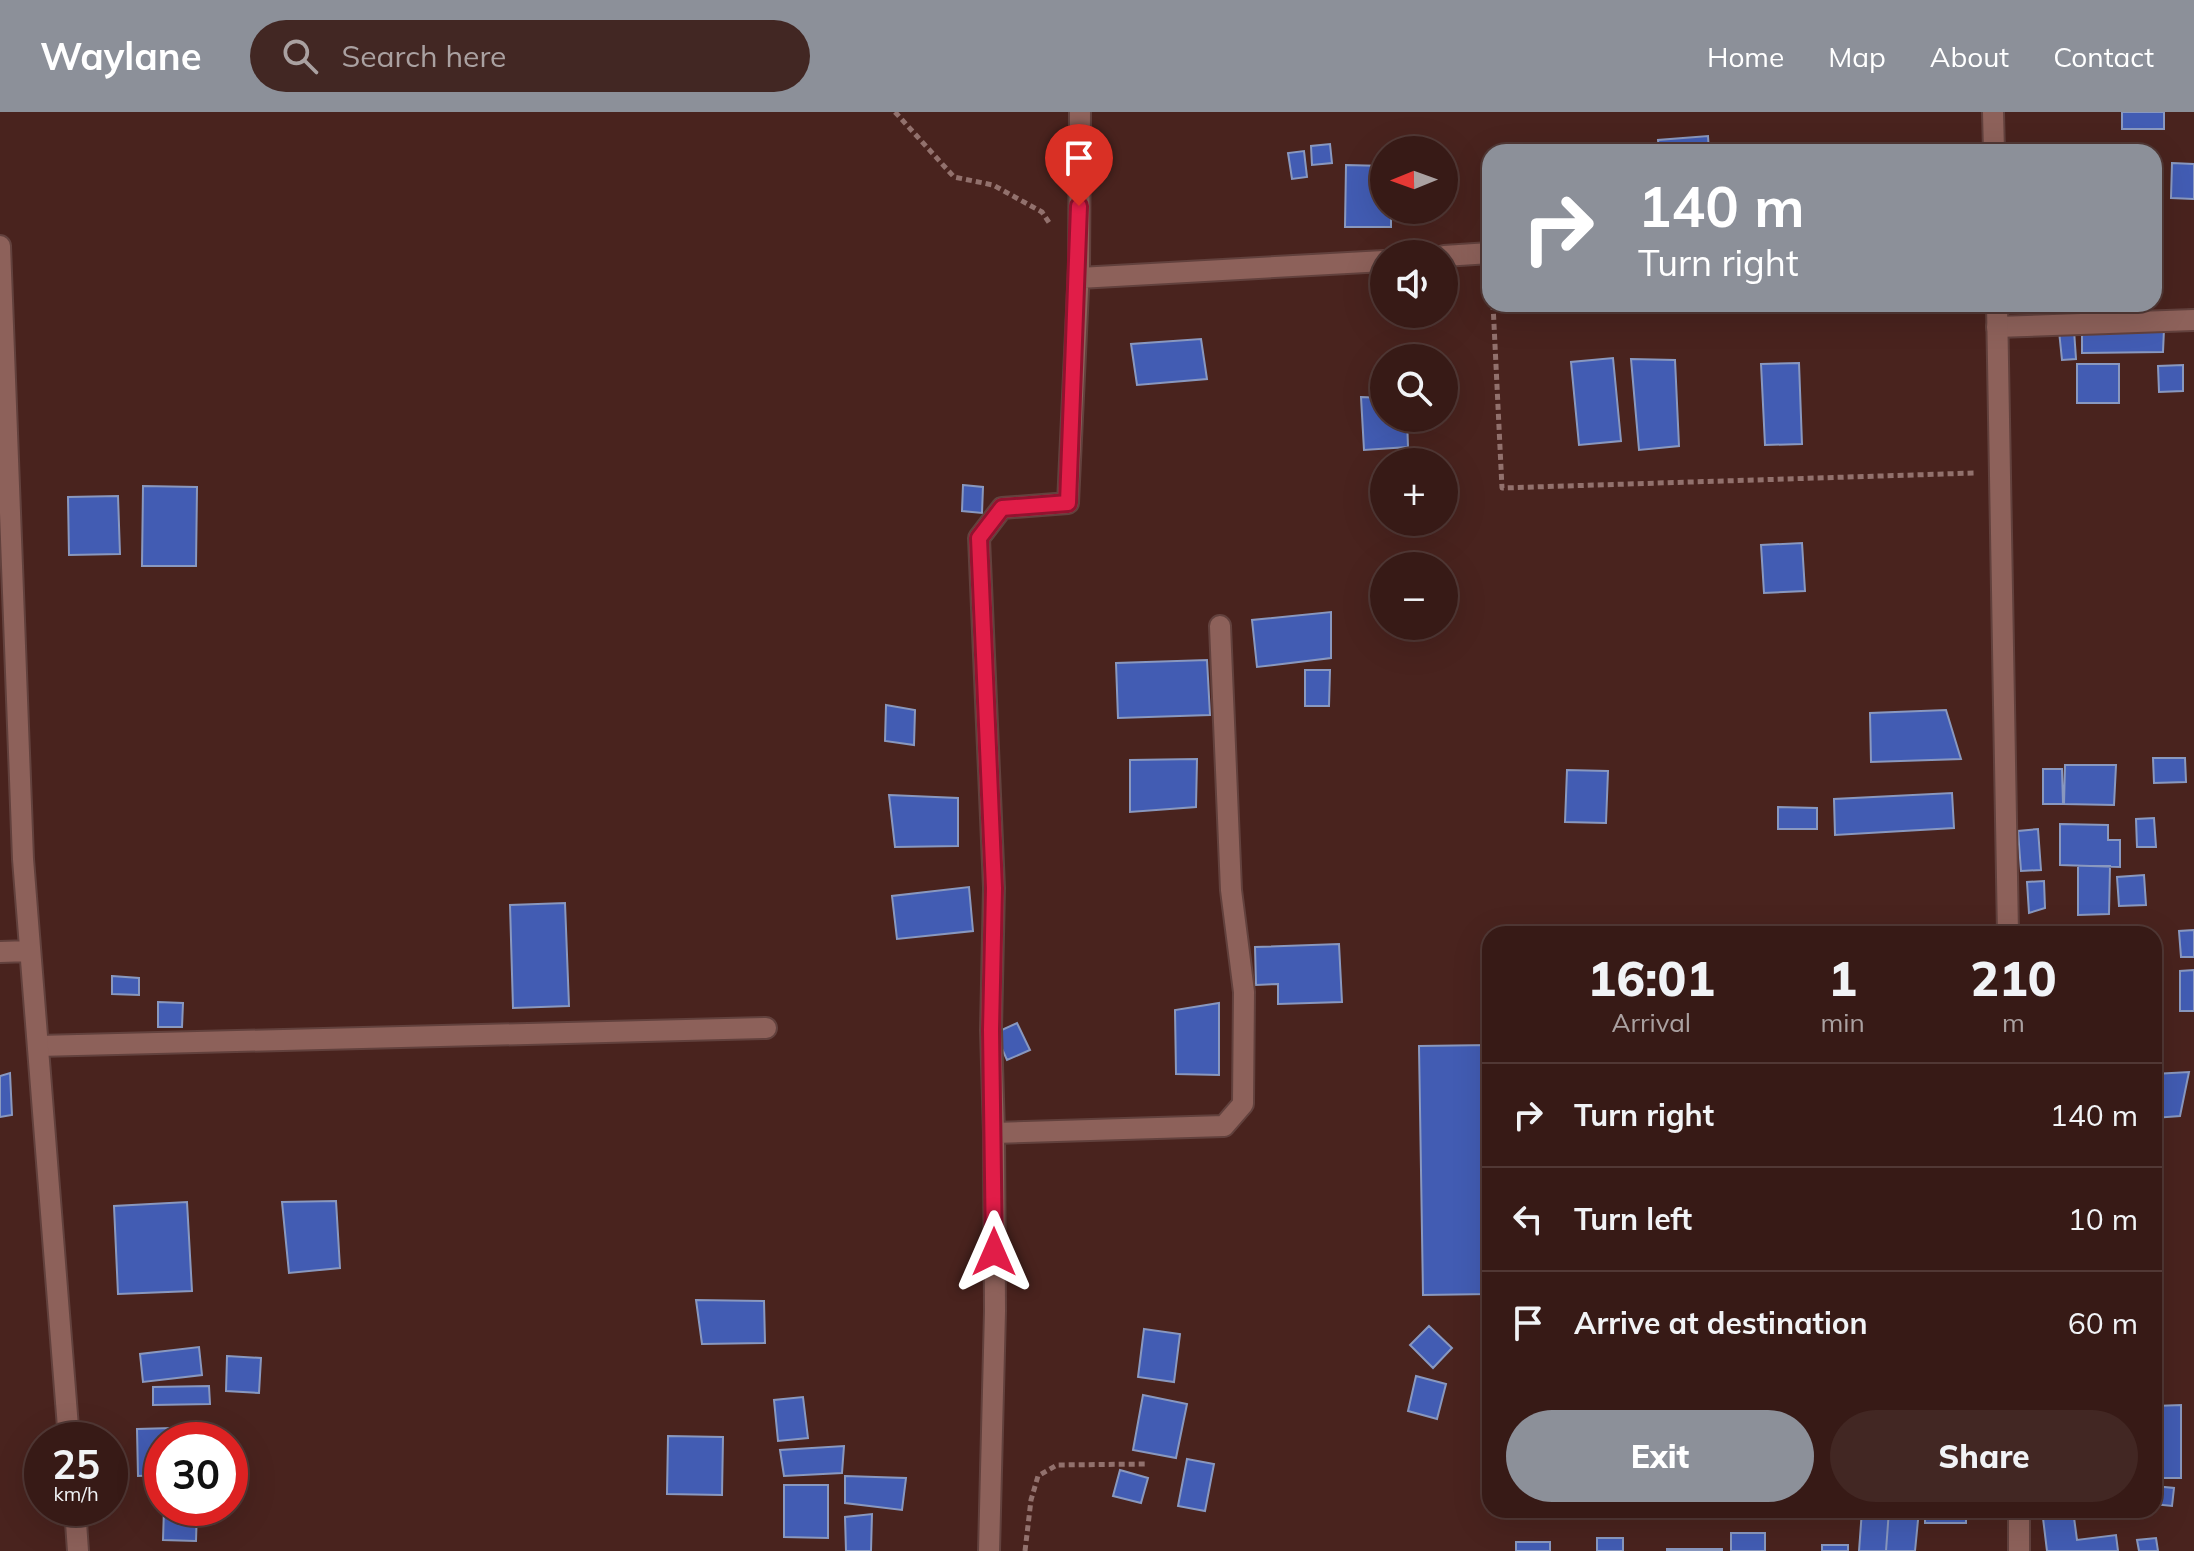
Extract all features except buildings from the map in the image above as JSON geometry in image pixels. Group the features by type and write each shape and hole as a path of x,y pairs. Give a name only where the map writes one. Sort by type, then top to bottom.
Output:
{"street":[{"path":"989,1551 995,1311 991,1030 994,888 979,538 1002,508 1068,503 1079,273 1080,112"},
{"path":"1993,112 1994,144"},
{"path":"0,246 10,771 30,951 68,1422"},
{"path":"1458,255 1482,254"},
{"path":"1079,273 1370,262"},
{"path":"1997,312 2008,926"},
{"path":"1997,327 2194,320"},
{"path":"994,1133 1224,1126 1243,1104 1244,992 1231,890 1220,626"},
{"path":"0,952 30,951"},
{"path":"38,1046 766,1028"},
{"path":"2019,1518 2019,1551"},
{"path":"76,1526 78,1551"}],"path":[{"path":"895,112 954,177 993,185 1042,212 1079,273"},
{"path":"1493,312 1502,488 2000,472"},
{"path":"1025,1551 1031,1500 1038,1476 1057,1465 1147,1464"}],"route":[{"path":"994,1252 991,1030 994,888 979,538 1002,508 1068,503 1079,206"}]}
